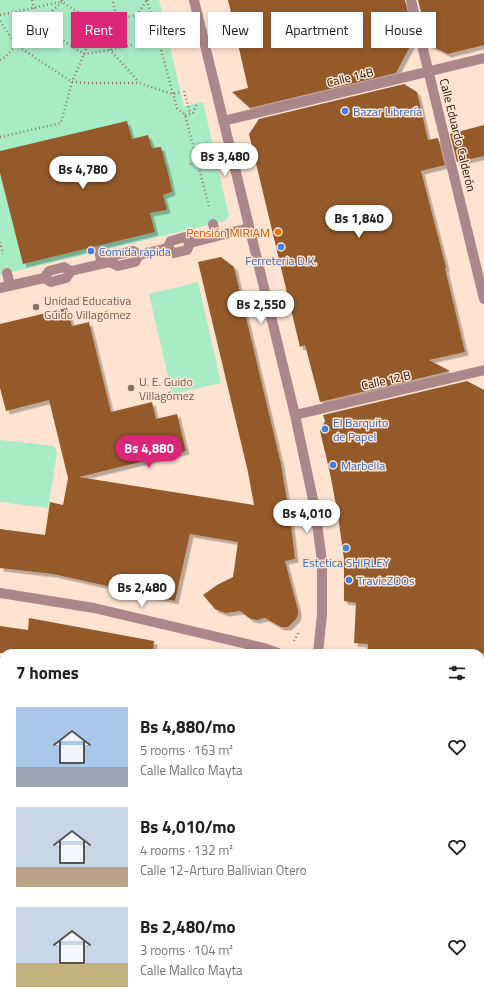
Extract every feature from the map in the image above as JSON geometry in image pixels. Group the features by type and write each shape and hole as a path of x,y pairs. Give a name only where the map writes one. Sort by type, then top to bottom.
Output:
{"street":[{"path":"194,0 295,415 315,512 322,560 322,614 318,649"},
{"name":"Calle Eduardo Calderón","path":"411,0 484,299"},
{"name":"Calle 14B","path":"223,121 484,58"},
{"path":"213,224 216,236"},
{"path":"0,288 44,278 48,271 64,267 71,271 106,263 115,255 133,251 139,255 167,248 171,241 185,238 190,243 249,228"},
{"path":"100,252 106,263"},
{"path":"7,273 10,286"},
{"name":"Calle 12 B","path":"295,415 484,370"},
{"path":"0,593 94,608 267,649"}],"path":[{"path":"32,0 35,12"},
{"path":"127,17 137,15 147,0"},
{"path":"147,0 150,12"},
{"path":"50,12 62,1"},
{"path":"0,14 62,1 79,12"},
{"path":"113,2 115,12"},
{"path":"0,20 12,39"},
{"path":"63,41 84,54 119,48"},
{"path":"0,60 13,48"},
{"path":"21,48 72,82 139,83 172,94 183,91 190,113"},
{"path":"0,137 61,123 72,82 87,48"},
{"path":"159,48 176,108 185,115 208,204"},
{"path":"110,50 139,83"},
{"path":"185,115 193,113 197,103"},
{"path":"190,164 197,162"},
{"path":"294,640 301,629"}],"green space":[{"path":"0,0 159,0 162,12 135,12 135,48 170,48 184,106 203,102 229,216 225,221 0,275"},
{"path":"198,282 221,383 172,394 149,294"},
{"path":"0,440 54,446 57,453 48,508 0,502"}],"building":[{"path":"228,0 405,0 408,12 371,12 371,48 409,48 396,73 250,108 232,92 248,88 239,48 263,48 263,12 231,12"},
{"path":"418,0 484,0 484,45 448,54 435,48 436,12 421,12"},
{"path":"404,84 417,92 428,140 438,138 445,165 421,171 446,267 465,352 429,360 450,371 320,402 305,345 300,347 249,134 259,119"},
{"path":"127,121 132,139 148,135 152,148 161,147 169,177 172,192 163,195 167,210 150,213 155,232 23,264 0,173 0,151"},
{"path":"484,125 484,156 457,162 450,134"},
{"path":"221,257 234,267 281,464 295,559 285,561 298,610 296,619 288,627 281,627 265,618 257,620 251,619 240,611 225,613 215,609 203,595 217,585 233,577 238,542 190,534 175,601 53,574 0,568 0,529 45,535 50,502 63,505 68,478 49,400 6,411 0,388 0,324 67,308 72,326 89,322 111,412 152,402 156,419 177,414 186,451 79,477 254,505 248,472 198,262"},
{"path":"467,381 484,390 484,649 367,649 368,644 354,643 356,603 344,601 344,559 338,516 320,431 325,421 323,415"},
{"path":"29,618 154,641 153,649 0,649 0,626 28,630"}],"place":[{"name":"Bazar Librería","path":"345,111"},
{"name":"Pensión MIRIAM","path":"278,232"},
{"name":"Ferreteria D.K.","path":"281,247"},
{"name":"Comida rápida","path":"91,251"},
{"name":"Unidad Educativa Guido Villagómez","path":"36,307"},
{"name":"U. E. Guido Villagómez","path":"131,388"},
{"name":"El Barquito de Papel","path":"325,429"},
{"name":"Marbella","path":"333,465"},
{"name":"Estetica SHIRLEY","path":"346,548"},
{"name":"TravieZOOs","path":"349,580"}]}
